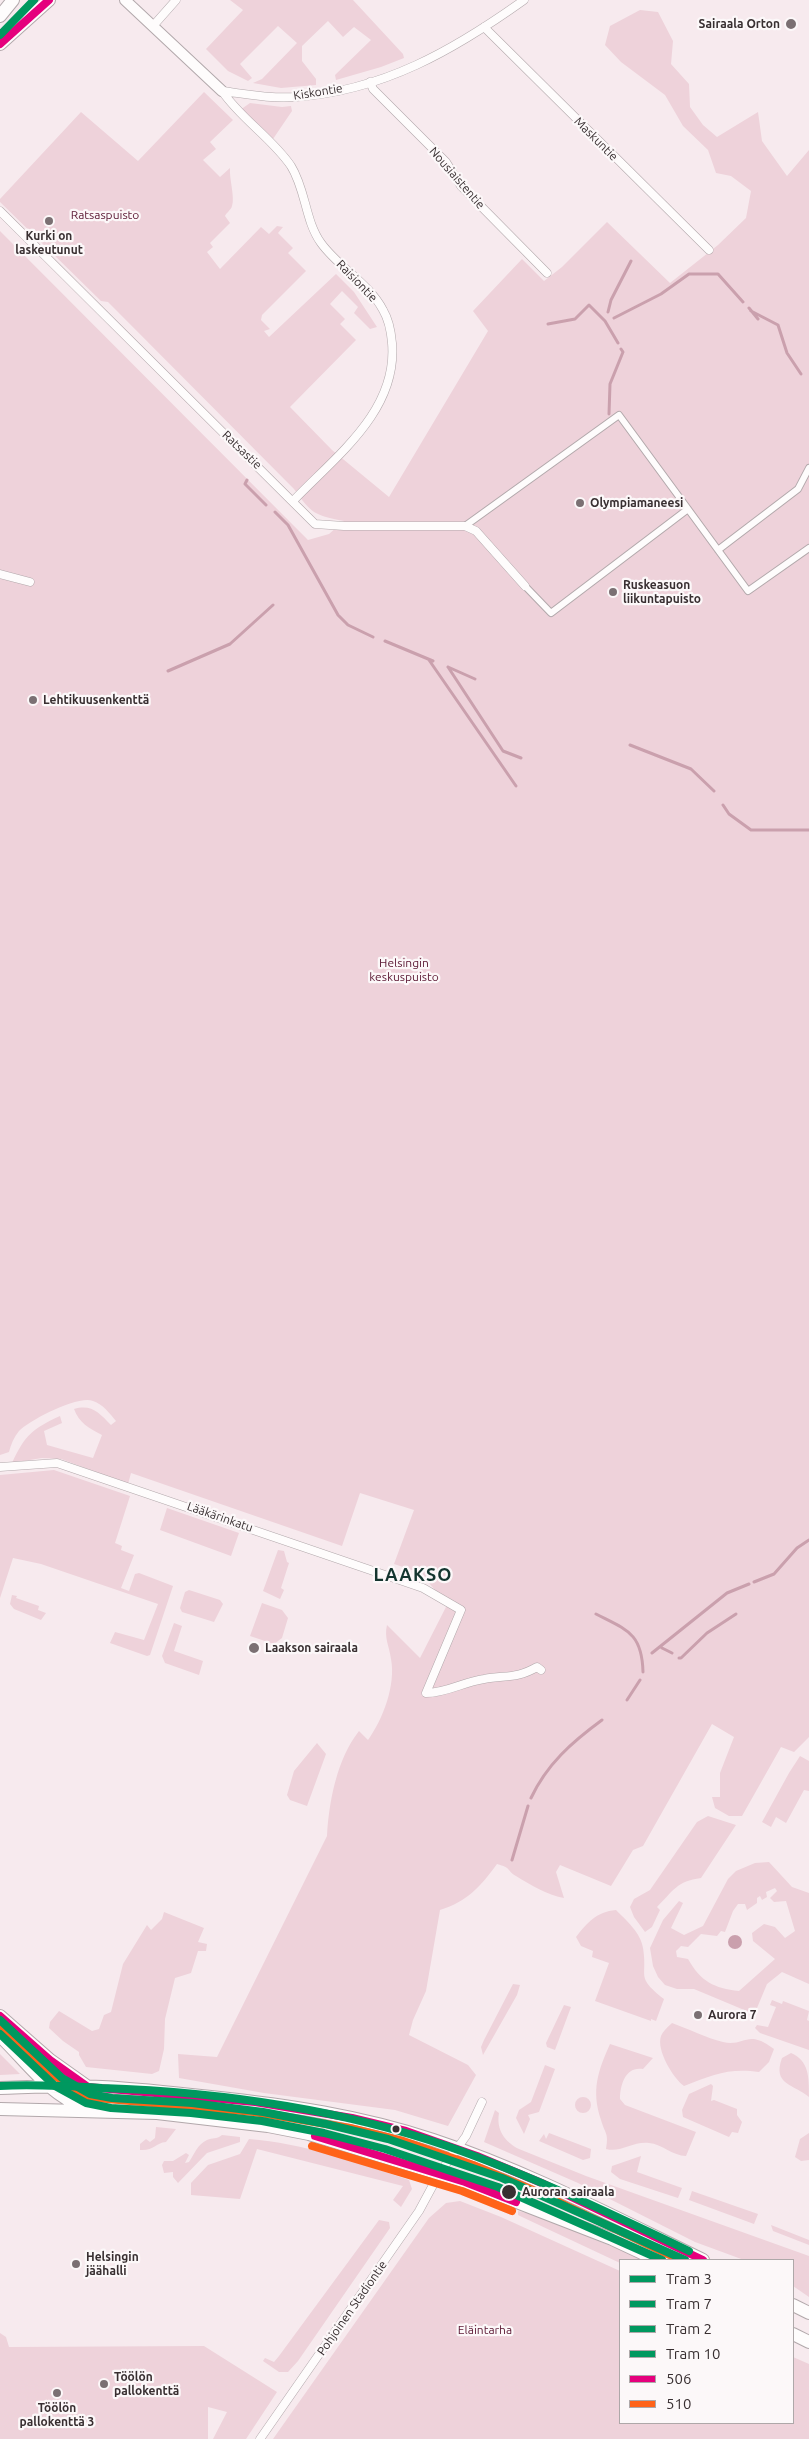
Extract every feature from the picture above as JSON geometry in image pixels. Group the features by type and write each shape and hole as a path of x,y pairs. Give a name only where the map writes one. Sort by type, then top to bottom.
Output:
{"main road":[{"path":"0,16 13,0"},
{"path":"0,44 49,0"},
{"path":"0,2016 50,2060 88,2087"},
{"path":"0,2036 49,2086 74,2103 92,2110"},
{"path":"0,2088 88,2087 177,2094 311,2110 385,2126 458,2149 544,2184 700,2259"},
{"path":"0,2109 92,2110 197,2116 309,2134 439,2174 612,2239 655,2259"},
{"path":"794,2306 809,2313"},
{"path":"794,2334 809,2342"}],"street":[{"path":"125,0 222,90"},
{"path":"154,26 176,0"},
{"name":"Kiskontie","path":"222,90 293,97 324,93 370,82 428,61 524,0"},
{"name":"Maskuntie","path":"484,27 709,250"},
{"name":"Nousiaistentie","path":"370,82 373,89 446,162 461,186 547,273"},
{"name":"Raisiontie","path":"222,90 234,108 291,166 298,180 315,233 323,245 374,297 383,309 391,331 393,361 391,375 380,404 353,440 294,501"},
{"name":"Ratsastie","path":"0,211 294,501 315,524 465,526"},
{"path":"688,509 551,613 482,537 465,526 618,416 688,509 748,591 809,548"},
{"path":"718,550 798,489 809,468"},
{"path":"0,574 30,582"},
{"name":"Lääkärinkatu","path":"0,1467 57,1463 258,1530 423,1588 461,1610 426,1693 440,1693 484,1679 522,1676 537,1666 541,1670"},
{"name":"Pohjoinen Stadiontie","path":"260,2439 414,2219 430,2194 439,2174 466,2136 482,2102"}],"green space":[{"path":"230,0 353,0 403,54 404,58 336,80 335,75 371,40 354,27 343,37 328,21 302,46 302,61 316,79 316,85 281,88 253,83 262,79 297,43 278,26 240,64 252,78 248,81 228,71 206,49 243,10"},
{"name":"Helsingin keskuspuisto","path":"640,10 658,12 673,41 671,64 689,84 690,107 703,125 717,137 758,112 762,141 787,176 809,150 809,1737 794,1752 781,1747 742,1816 729,1816 715,1808 712,1797 720,1797 720,1773 734,1737 712,1724 643,1846 633,1850 611,1886 560,1865 556,1872 564,1898 539,1889 516,1876 507,1868 497,1864 485,1880 466,1898 440,1910 426,1991 413,2020 409,2035 468,2065 476,2075 448,2126 395,2110 264,2093 179,2078 178,2054 217,2057 327,1836 332,1795 345,1754 359,1731 368,1740 379,1722 390,1691 392,1669 386,1638 387,1625 420,1658 447,1605 421,1573 394,1564 414,1510 360,1493 342,1546 131,1473 128,1484 61,1459 42,1458 12,1463 30,1434 60,1416 62,1423 44,1431 47,1445 93,1458 102,1435 82,1422 74,1409 86,1408 95,1411 111,1425 116,1421 97,1402 86,1400 54,1410 25,1426 17,1433 9,1452 0,1455 0,231 308,540 329,534 344,521 320,515 310,509 294,489 108,302 101,301 0,202 0,199 81,112 138,161 204,92 233,120 210,142 216,149 203,160 220,177 230,168 233,198 231,207 225,216 230,223 210,243 213,247 207,252 220,269 261,227 269,234 277,226 283,227 278,233 293,248 288,253 306,271 262,315 261,320 270,329 264,331 269,337 336,274 354,292 377,327 370,329 354,313 358,307 342,291 330,304 345,319 340,324 356,340 290,407 332,450 389,497 488,331 473,311 522,259 544,281 562,267 607,222 670,283 718,245 746,218 751,191 731,176 716,173 708,150 683,126 665,95 621,62 605,45 610,26"},
{"path":"250,103 282,107 291,106 292,111 273,139 240,110"},
{"path":"54,1470 130,1496 115,1543 122,1546 121,1550 134,1555 121,1588 129,1591 135,1574 139,1573 173,1586 150,1655 147,1656 110,1643 115,1632 144,1640 158,1604 41,1564 13,1558 0,1598 0,1475"},
{"path":"167,1508 239,1533 231,1556 160,1530"},
{"path":"278,1550 284,1551 289,1563 281,1588 284,1590 280,1599 263,1591"},
{"path":"189,1590 220,1600 223,1604 214,1622 182,1612 180,1608 185,1592"},
{"path":"12,1595 39,1606 38,1610 46,1613 41,1620 14,1609 10,1604"},
{"path":"262,1603 282,1610 288,1618 282,1638 274,1644 250,1636"},
{"path":"174,1623 182,1626 174,1651 203,1661 199,1675 165,1663 162,1656"},
{"path":"317,1743 326,1754 307,1806 290,1800 287,1795 294,1771"},
{"path":"800,1756 809,1761 809,1791 804,1790 786,1823 776,1817 771,1827 762,1822"},
{"path":"708,1816 736,1825 701,1878 681,1884 672,1892 657,1907 660,1910 652,1927 645,1932 634,1917 630,1907 634,1899 650,1890 697,1822"},
{"path":"769,1862 792,1887 809,1893 809,1984 782,1972 767,1984 757,2008 749,2012 694,1989 677,1989 665,1985 658,1977 653,1966 650,1948 663,1920 679,1901 683,1903 671,1928 684,1935 703,1926 728,1879 736,1871 755,1863","holes":["775,1888 777,1891 770,1898 774,1902 786,1901 795,1931 785,1938 775,1927 764,1924 752,1933 753,1941 775,1959 739,1991 715,1986 703,1978 688,1959 677,1957 676,1951 681,1946 688,1947 701,1934 717,1936 721,1931 725,1932 733,1911 738,1904 745,1904 747,1910 757,1903 757,1898 760,1896 762,1900 767,1897 766,1892"]},
{"path":"616,1910 632,1927 642,1942 644,1976 649,1986 664,1999 656,2021 651,2019 651,2021 595,2001 609,1963 592,1957 593,1951 581,1946 576,1937 598,1915"},
{"path":"164,1912 204,1928 198,1942 207,1944 206,1951 198,1951 191,1973 175,1978 165,2019 164,2049 159,2071 152,2074 86,2067 79,2052 49,2028 50,2022 59,2011 92,2031 99,2029 104,2015 111,2012 123,1964 147,1925 151,1930 162,1919"},
{"path":"513,1984 520,1985 517,1995 483,2055 481,2047"},
{"path":"772,2000 782,2004 783,2001 809,2011 807,2020 809,2021 809,2050 760,2033 755,2028 757,2025 768,2027 776,2007 770,2005"},
{"path":"564,2005 571,2007 555,2050 547,2047 546,2043"},
{"path":"672,2023 723,2042 730,2043 752,2039 765,2043 774,2049 769,2062 759,2072 729,2072 684,2086 666,2063 661,2049 661,2036"},
{"path":"610,2044 653,2058 643,2069 632,2070 628,2073 621,2088 620,2099 625,2105 696,2132 686,2156 649,2143 611,2150 606,2149 607,2136 598,2109 596,2090 599,2072"},
{"path":"791,2053 797,2056 805,2065 809,2082 809,2097 782,2079 780,2067 782,2058"},
{"path":"0,2054 20,2074 0,2075"},
{"path":"545,2065 555,2069 539,2112 528,2115 530,2119 524,2134 516,2118 519,2110 531,2102"},
{"path":"711,2084 713,2086 711,2101 714,2100 737,2109 737,2115 742,2122 738,2133 732,2132 729,2137 683,2117 682,2110 689,2094"},
{"path":"583,2097 589,2099 591,2105 589,2111 583,2113 577,2111 575,2105 577,2099"},
{"path":"495,2110 499,2113 499,2125 503,2135 519,2149 586,2176 809,2256 809,2297 794,2287 794,2259 741,2259 695,2242 578,2183 484,2142"},
{"path":"156,2127 176,2129 166,2142 140,2150 140,2144 146,2139 150,2142 155,2138"},
{"path":"549,2133 591,2149 590,2158 583,2160 539,2141 544,2134 546,2139"},
{"path":"809,2133 809,2160 801,2161 795,2157 800,2139"},
{"path":"222,2135 240,2137 240,2142 207,2153 178,2183 173,2177 173,2172 164,2173 162,2165 164,2161 173,2161 186,2153 189,2155 185,2163 189,2162 201,2144"},
{"path":"249,2139 310,2149 350,2161 409,2180 412,2189 401,2207 393,2200 403,2186 257,2149 240,2199 191,2195 191,2183 208,2165 240,2154"},
{"path":"641,2156 637,2172 682,2188 678,2198 620,2179 611,2172 612,2166"},
{"path":"692,2191 758,2214 754,2224 689,2200"},
{"name":"Eläintarha","path":"460,2201 501,2217 619,2271 619,2424 794,2424 794,2357 809,2364 809,2439 273,2439 429,2218 446,2203"},
{"path":"518,2211 535,2215 643,2259 619,2259 619,2263 518,2215"},
{"path":"379,2220 389,2222 390,2228 298,2361 288,2372 279,2372 263,2361 265,2358 274,2362 279,2356"},
{"path":"771,2225 809,2240 809,2245 773,2231"},
{"name":"Töölön pallokenttä","path":"0,2333 6,2337 9,2347 204,2346 277,2392 246,2439 213,2439 227,2412 208,2407 208,2439 0,2439"}],"shaded area":[{"path":"732,1935 738,1935 742,1942 738,1949 732,1949 728,1945 728,1939"}],"waterway":[{"path":"608,312 611,300 631,261"},
{"path":"614,318 661,294 689,274 718,274 743,302"},
{"path":"548,324 575,319 589,305 605,321 618,343"},
{"path":"749,308 758,319"},
{"path":"751,311 778,325 787,353 801,374"},
{"path":"609,414 610,384 623,352 621,349"},
{"path":"247,480 245,484 266,505"},
{"path":"275,512 288,525 338,615 348,625 373,637"},
{"path":"168,671 230,644 273,605"},
{"path":"385,641 433,661"},
{"path":"429,660 516,786"},
{"path":"448,667 503,751 521,758"},
{"path":"448,667 475,679"},
{"path":"630,745 691,769 714,791"},
{"path":"723,805 729,814 751,830 809,830"},
{"path":"754,1582 774,1574 797,1548 809,1540"},
{"path":"652,1653 727,1593 749,1584"},
{"path":"596,1614 631,1634 640,1649 643,1672"},
{"path":"679,1658 707,1633 736,1614"},
{"path":"662,1648 672,1653"},
{"path":"627,1700 640,1680"},
{"path":"531,1798 537,1786 561,1754 602,1720"},
{"path":"512,1860 528,1806"}],"tram line":[{"name":"10","path":"0,35 34,0"},
{"name":"3","path":"0,2020 62,2078 90,2094 112,2098 192,2103 263,2112 326,2124 388,2139 502,2178 683,2259"},
{"name":"7","path":"0,2034 55,2086 86,2103 111,2108 191,2113 262,2121 324,2133 385,2149 498,2187 660,2259"},
{"name":"2","path":"0,2086 64,2086 190,2093 277,2104 363,2121 447,2146 509,2169 689,2251"}],"transit line":[{"name":"506","path":"0,44 49,0"},
{"name":"506","path":"0,2016 50,2060 88,2087 255,2102 352,2118 406,2131 477,2156 544,2184 701,2259"},
{"name":"510","path":"0,2029 44,2068 85,2097 254,2112 350,2128 403,2141 473,2165 540,2193 678,2259"},
{"name":"506","path":"315,2136 465,2182 516,2202"},
{"name":"510","path":"312,2146 462,2191 512,2211"}],"place":[{"name":"Sairaala Orton","path":"791,24"},
{"name":"Kurki on laskeutunut","path":"49,221"},
{"name":"Olympiamaneesi","path":"580,503"},
{"name":"Ruskeasuon liikuntapuisto","path":"613,592"},
{"name":"Lehtikuusenkenttä","path":"33,700"},
{"name":"Laakson sairaala","path":"254,1648"},
{"name":"Aurora 7","path":"698,2015"},
{"name":"Auroran sairaala","path":"509,2192"},
{"name":"Helsingin jäähalli","path":"76,2264"},
{"name":"Töölön pallokenttä","path":"104,2384"},
{"name":"Töölön pallokenttä 3","path":"57,2393"}],"district":[{"name":"LAAKSO","path":"413,1575"}],"park label":[{"name":"Ratsaspuisto","path":"105,215"}]}
